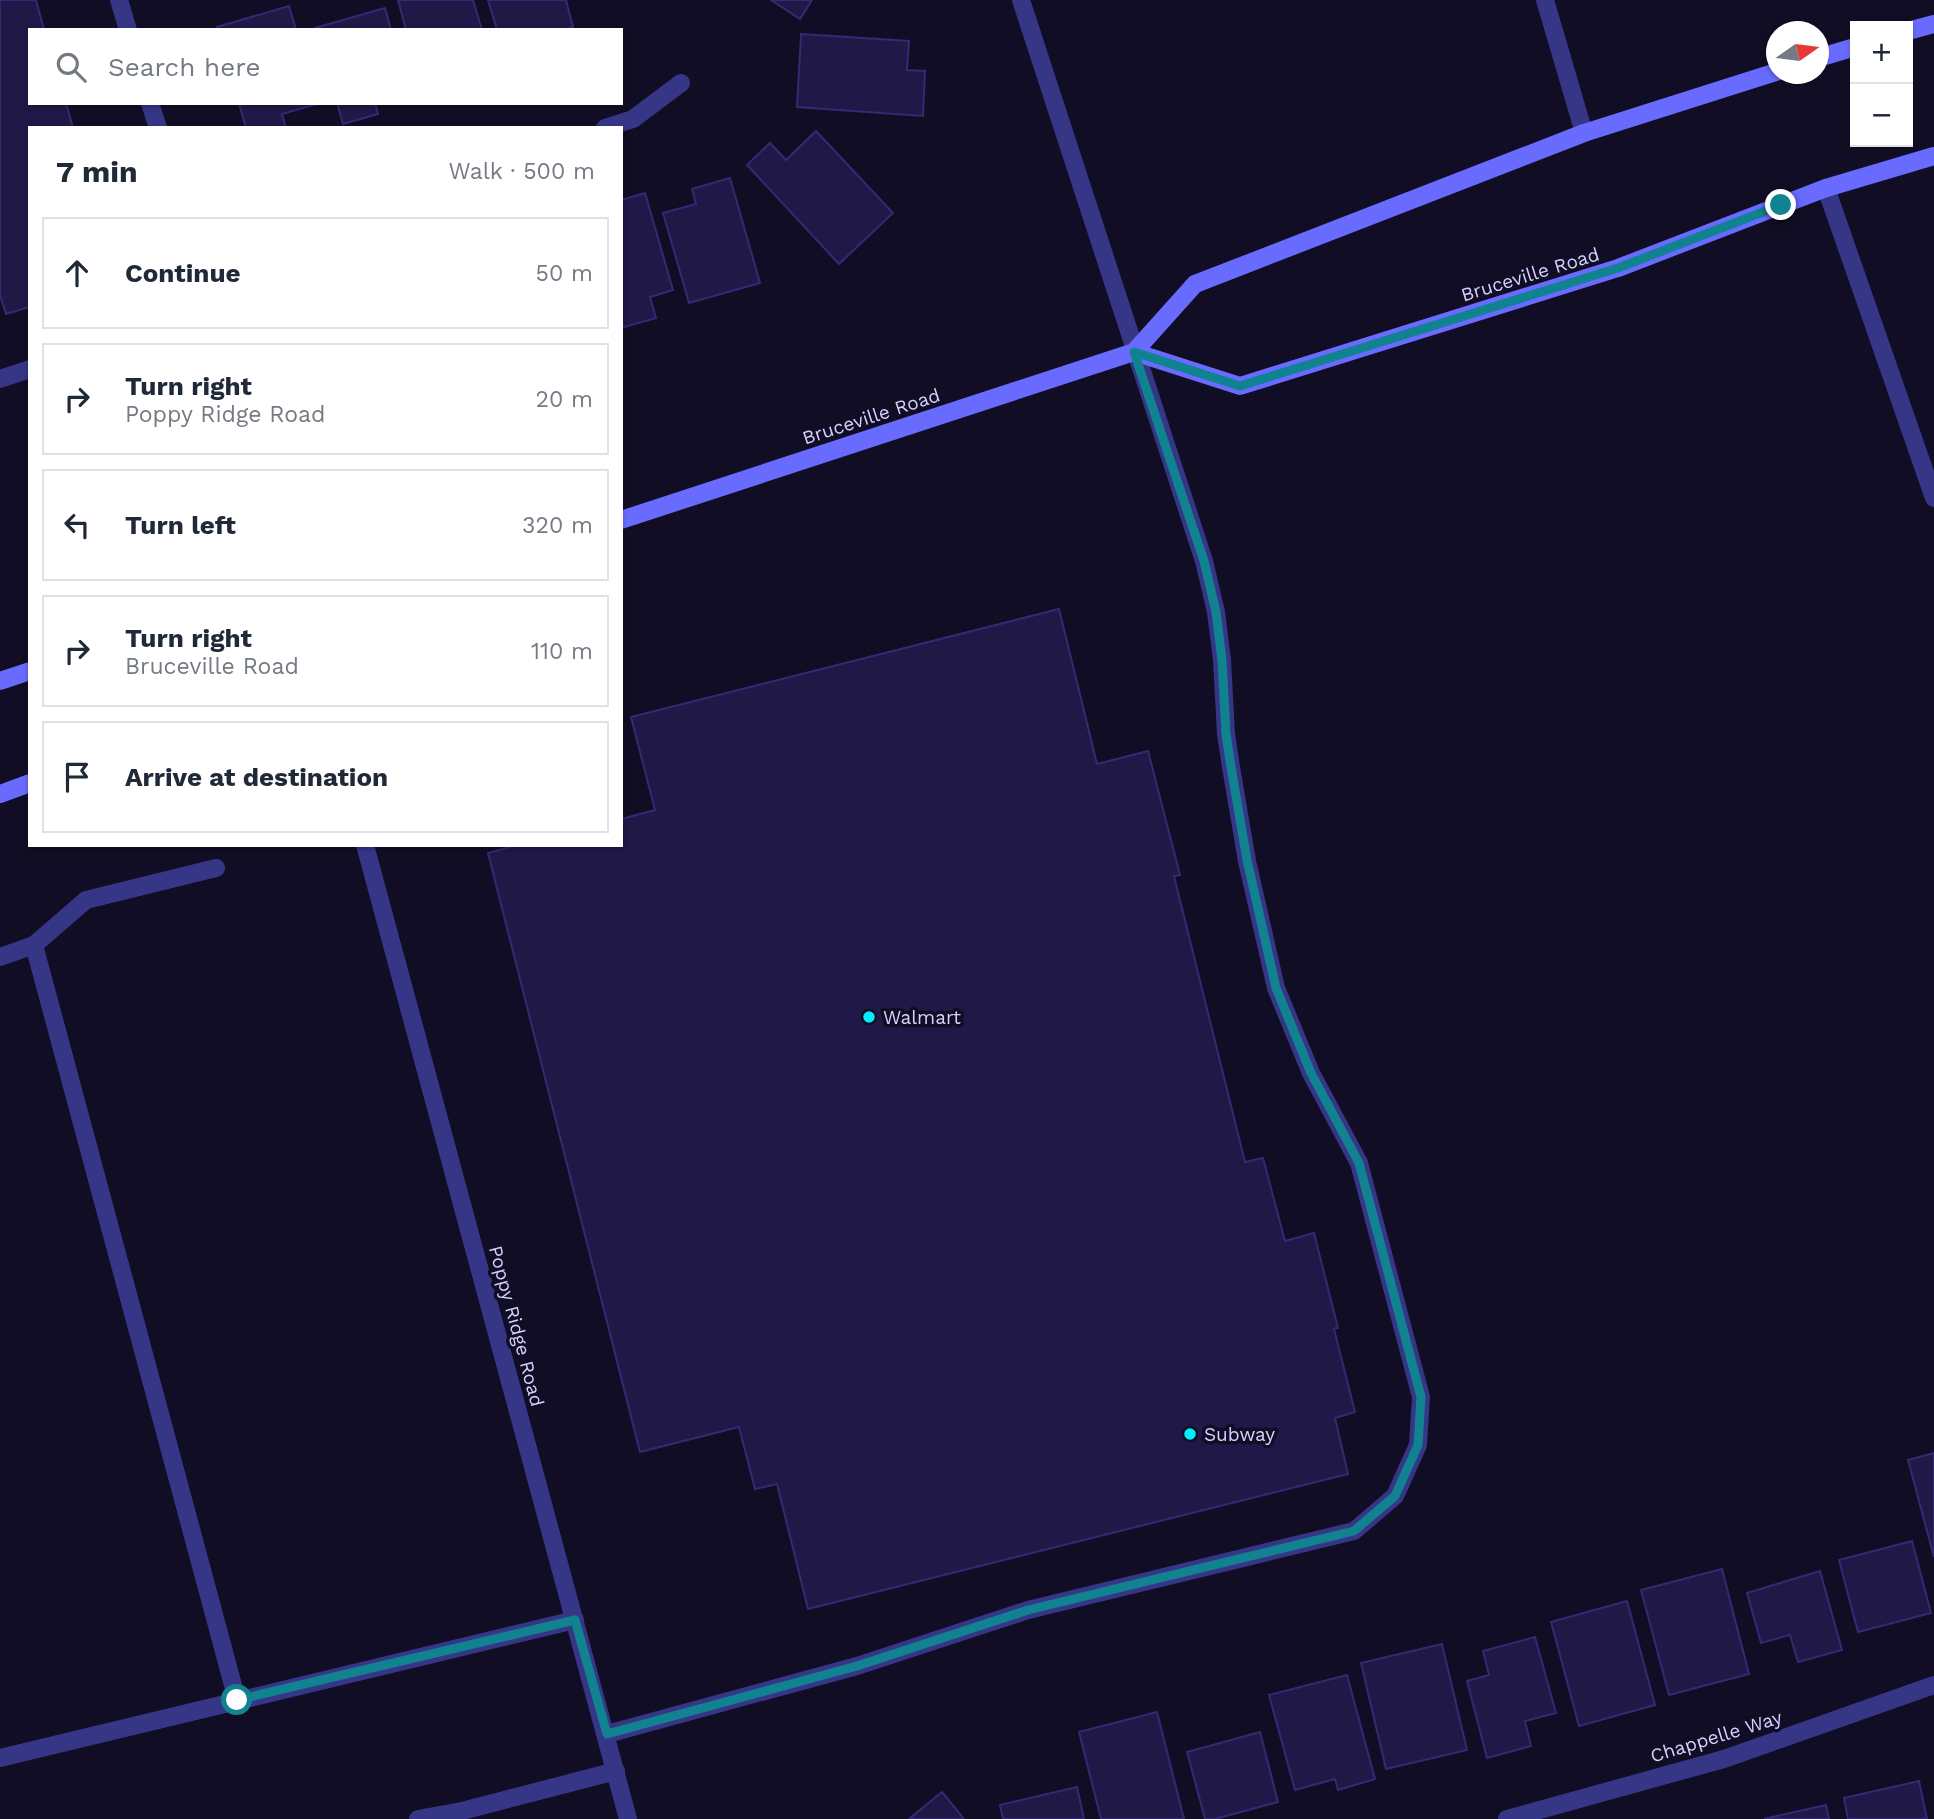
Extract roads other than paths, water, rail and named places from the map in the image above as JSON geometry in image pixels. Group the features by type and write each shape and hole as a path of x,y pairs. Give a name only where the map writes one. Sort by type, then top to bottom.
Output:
{"main road":[{"path":"1913,29 1934,23"},
{"path":"1829,55 1850,48"},
{"name":"Bruceville Road","path":"623,519 1134,352 1195,284 1584,132 1766,75"},
{"name":"Bruceville Road","path":"1134,352 1240,386 1618,268 1826,188 1934,156"},
{"path":"0,681 28,672"},
{"path":"0,794 28,784"}],"street":[{"path":"119,0 127,28"},
{"path":"607,1734 857,1666 1028,1610 1354,1531 1395,1496 1418,1445 1421,1397 1359,1163 1311,1073 1276,988 1247,860 1231,767 1216,612 1204,561 1021,0"},
{"path":"1545,0 1584,132"},
{"path":"611,126 634,118 681,83"},
{"path":"151,105 157,126"},
{"path":"1826,188 1934,498"},
{"path":"0,379 28,370"},
{"name":"Poppy Ridge Road","path":"366,847 628,1819"},
{"path":"0,957 34,945 86,900 216,868"},
{"path":"34,945 237,1700"},
{"path":"0,1758 575,1620"},
{"name":"Chappelle Way","path":"1507,1819 1724,1759 1934,1685"},
{"path":"418,1819 462,1811 616,1771"}],"place":[{"name":"Walmart","path":"869,1017"},
{"name":"Subway","path":"1190,1434"}]}
